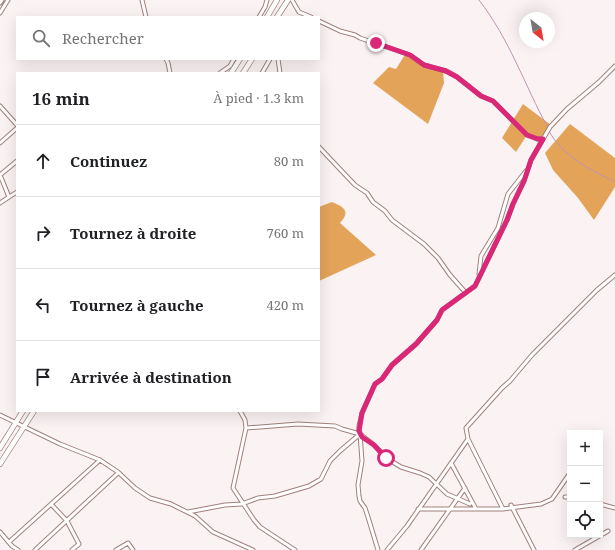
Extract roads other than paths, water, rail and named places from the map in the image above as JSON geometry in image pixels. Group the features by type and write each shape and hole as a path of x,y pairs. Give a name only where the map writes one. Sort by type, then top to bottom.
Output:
{"highway":[{"path":"268,16 277,0"},
{"path":"278,16 288,0"},
{"path":"232,72 239,60"},
{"path":"244,72 251,60"},
{"path":"0,448 22,412"},
{"path":"0,464 33,412"}],"street":[{"path":"0,13 8,0"},
{"path":"142,0 146,16"},
{"path":"260,16 267,0"},
{"path":"292,0 299,12 309,16"},
{"path":"320,21 340,31 410,55 424,65 446,71 457,77 481,96 493,101 527,135 538,139 543,139"},
{"path":"166,60 170,72"},
{"path":"222,72 233,60"},
{"path":"263,72 269,60"},
{"path":"278,60 280,72"},
{"path":"378,550 365,508 360,502 358,485 362,460 359,426 362,413 375,384 382,379 392,365 416,344 437,320 442,310 475,286 507,220 528,170 550,127 566,109 599,82 615,66"},
{"path":"0,106 16,125"},
{"path":"0,143 16,127"},
{"path":"320,148 355,185 385,211 392,220 424,244 438,258 450,275 466,293"},
{"path":"9,197 0,175 16,162"},
{"path":"479,278 481,256 498,228 508,194 514,184 528,170"},
{"path":"0,203 16,193"},
{"path":"503,509 468,439 466,428 510,381 535,351 597,290 615,275"},
{"path":"241,412 245,420 246,428 241,458 233,488 260,527 295,550"},
{"path":"0,415 60,444 100,460 150,498 171,504 188,512 201,520 212,532 253,550"},
{"path":"246,428 298,424 335,426 360,434 374,445 386,458 395,464 420,473 429,478 444,493 470,504"},
{"path":"188,512 244,504 258,498 275,496 312,484 321,478 325,468 334,457 360,434"},
{"path":"387,550 407,526 468,439"},
{"path":"9,542 100,460"},
{"path":"451,463 476,509"},
{"path":"35,550 118,473"},
{"path":"418,509 503,509 512,506 542,504 552,499 567,477"},
{"path":"421,550 465,488"},
{"path":"51,504 67,521 79,544 72,550"},
{"path":"603,505 615,508"},
{"path":"512,506 534,550"},
{"path":"575,550 608,531"},
{"path":"0,532 18,550"},
{"path":"116,550 128,544 133,550"}],"waterway":[{"path":"479,0 490,15 508,46 548,128"},
{"path":"549,131 569,155 587,167 615,182"}]}
